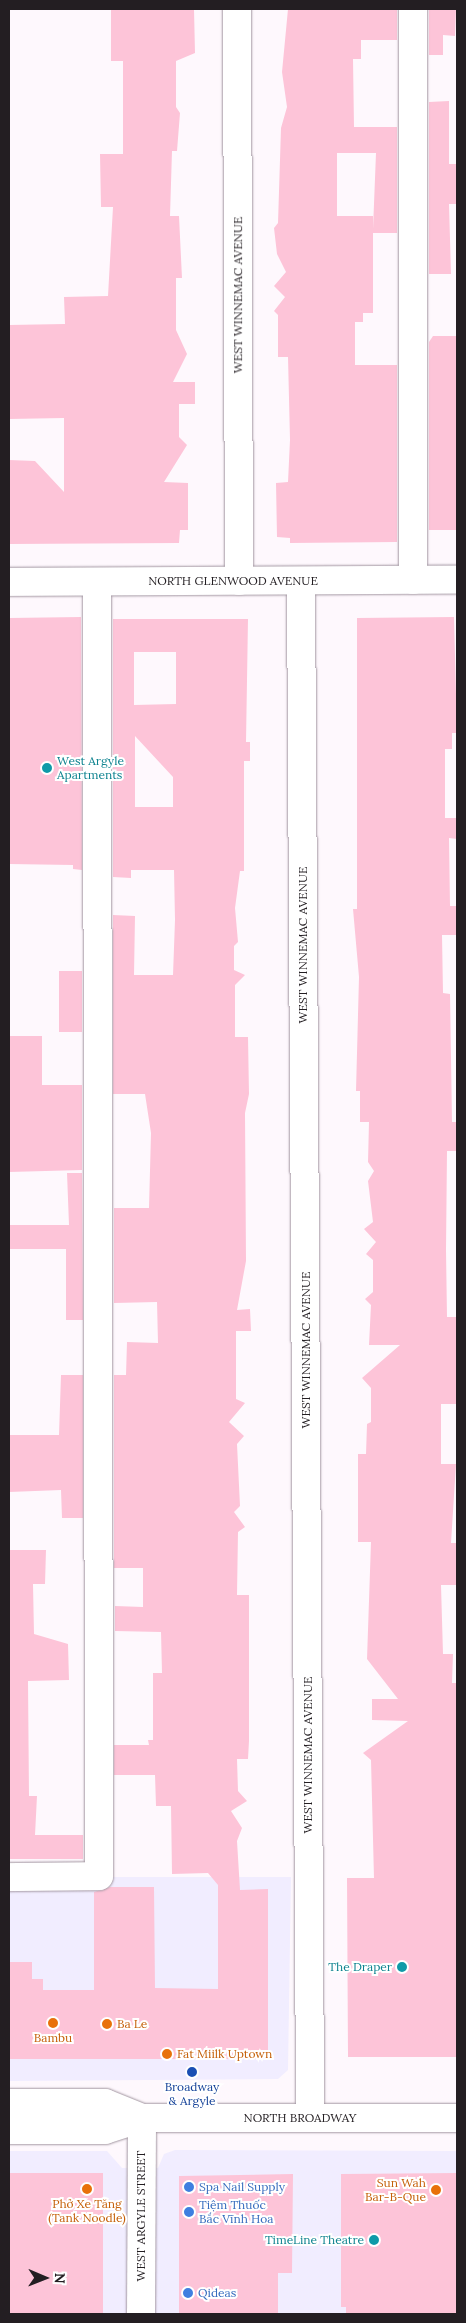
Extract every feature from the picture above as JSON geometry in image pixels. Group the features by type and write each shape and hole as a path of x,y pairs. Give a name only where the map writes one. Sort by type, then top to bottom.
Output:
{"street":[{"name":"WEST WINNEMAC AVENUE","path":"237,9 239,581"},
{"path":"413,9 414,580"},
{"name":"NORTH GLENWOOD AVENUE","path":"9,582 457,580"},
{"name":"WEST WINNEMAC AVENUE","path":"301,581 310,2118"},
{"path":"9,1877 99,1876 97,582"},
{"name":"NORTH BROADWAY","path":"9,2103 105,2103 142,2118"},
{"name":"NORTH BROADWAY","path":"9,2130 105,2130 142,2118 457,2118"},
{"name":"WEST ARGYLE STREET","path":"141,2314 142,2118"}],"shaded area":[{"path":"9,1877 291,1877 288,2070 278,2079 9,2081"},
{"path":"175,2150 457,2151 457,2314 9,2314 9,2151 107,2151 122,2168 158,2168 164,2154"}],"building":[{"path":"111,9 194,9 195,53 176,61 176,107 180,113 177,151 172,151 170,216 179,216 182,278 176,278 176,330 187,354 173,382 195,382 195,404 179,404 179,437 187,445 164,482 188,483 188,530 180,530 179,543 9,544 9,460 35,461 64,492 64,418 9,419 9,325 65,324 64,297 108,296 113,207 101,207 100,154 123,154 123,61 111,61"},
{"path":"288,9 397,9 397,40 361,40 361,59 353,59 354,127 397,127 397,233 373,233 373,313 363,313 363,322 355,322 355,365 397,365 397,542 290,543 290,538 277,537 276,483 288,482 290,440 288,357 278,357 278,315 274,311 285,297 274,286 286,272 277,254 274,228 278,223 281,128 287,107 282,72","holes":["337,153 376,153 373,229 373,216 337,216"]},
{"path":"429,9 456,9 455,36 443,35 443,55 429,55"},
{"path":"449,101 449,164 457,164 457,204 449,204 451,274 429,274 429,102"},
{"path":"433,336 457,336 457,530 429,530 429,342"},
{"name":"West Argyle Apartments","path":"81,617 82,870 73,869 73,865 9,864 9,618"},
{"path":"454,617 457,733 452,733 452,749 445,749 445,818 457,818 457,839 449,838 450,906 456,906 456,935 442,935 443,993 450,994 452,1122 457,1122 457,1151 447,1151 446,1250 447,1317 457,1317 457,1404 441,1404 441,1464 456,1464 451,1543 457,1543 457,1585 441,1585 443,1654 453,1654 452,1683 457,1683 457,2057 348,2057 347,1878 374,1878 371,1760 363,1753 408,1721 372,1720 372,1699 398,1699 367,1659 371,1542 358,1542 358,1454 366,1454 367,1424 371,1422 371,1388 362,1378 400,1345 369,1345 371,1305 365,1299 373,1292 373,1260 366,1254 376,1242 364,1229 373,1222 368,1181 374,1171 368,1162 369,1122 360,1122 360,1091 356,1091 359,977 353,909 357,909 357,618"},
{"path":"113,619 248,619 246,742 250,742 250,761 244,761 244,871 240,871 235,908 238,942 234,946 234,970 245,975 235,985 235,1037 248,1037 249,1094 245,1113 246,1261 237,1310 250,1309 251,1331 236,1331 236,1399 245,1403 229,1422 244,1436 237,1444 240,1506 234,1512 245,1527 238,1532 237,1595 249,1595 249,1741 248,1759 237,1759 238,1791 247,1801 231,1811 242,1828 237,1841 240,1890 268,1889 268,2059 9,2059 9,1962 32,1962 32,1979 43,1979 43,1990 94,1990 94,1892 110,1887 154,1887 155,1988 218,1989 218,1885 208,1873 172,1874 171,1806 156,1806 155,1775 114,1775 114,1745 149,1745 148,1740 153,1740 153,1673 162,1673 161,1632 115,1631 115,1606 143,1607 143,1568 114,1568 114,1375 126,1375 127,1342 158,1343 157,1302 114,1303 114,1208 149,1208 151,1133 145,1094 113,1094 113,915 135,916 134,975 173,975 175,920 174,870 131,870 131,878 113,877","holes":["134,652 176,652 176,704 134,705","135,736 173,777 173,807 135,807"]},
{"path":"59,971 82,971 82,1032 59,1032"},
{"path":"9,1036 42,1036 42,1085 82,1085 82,1170 9,1172"},
{"path":"67,1173 82,1173 83,1320 66,1320 66,1249 9,1249 9,1225 69,1225"},
{"path":"61,1375 83,1375 83,1518 62,1518 61,1490 9,1492 9,1435 59,1435"},
{"path":"9,1550 46,1550 45,1584 33,1584 34,1634 68,1644 69,1680 28,1681 29,1796 37,1796 35,1835 83,1835 83,1859 9,1859"},
{"path":"9,2173 103,2173 103,2314 9,2314"},
{"path":"457,2173 457,2314 346,2314 346,2307 341,2307 341,2174"},
{"path":"293,2174 292,2273 278,2273 278,2314 179,2314 179,2176"}],"place":[{"name":"West Argyle Apartments","path":"47,768"},
{"name":"The Draper","path":"402,1967"},
{"name":"Bambu","path":"53,2023"},
{"name":"Ba Le","path":"107,2024"},
{"name":"Fat Miilk Uptown","path":"167,2054"},
{"name":"Broadway & Argyle","path":"192,2072"},
{"name":"Spa Nail Supply","path":"189,2187"},
{"name":"Phở Xe Tăng (Tank Noodle)","path":"87,2189"},
{"name":"Sun Wah Bar-B-Que","path":"436,2190"},
{"name":"Tiệm Thuốc Bắc Vĩnh Hoa","path":"189,2212"},
{"name":"TimeLine Theatre","path":"374,2240"},
{"name":"Qideas","path":"188,2293"}]}
